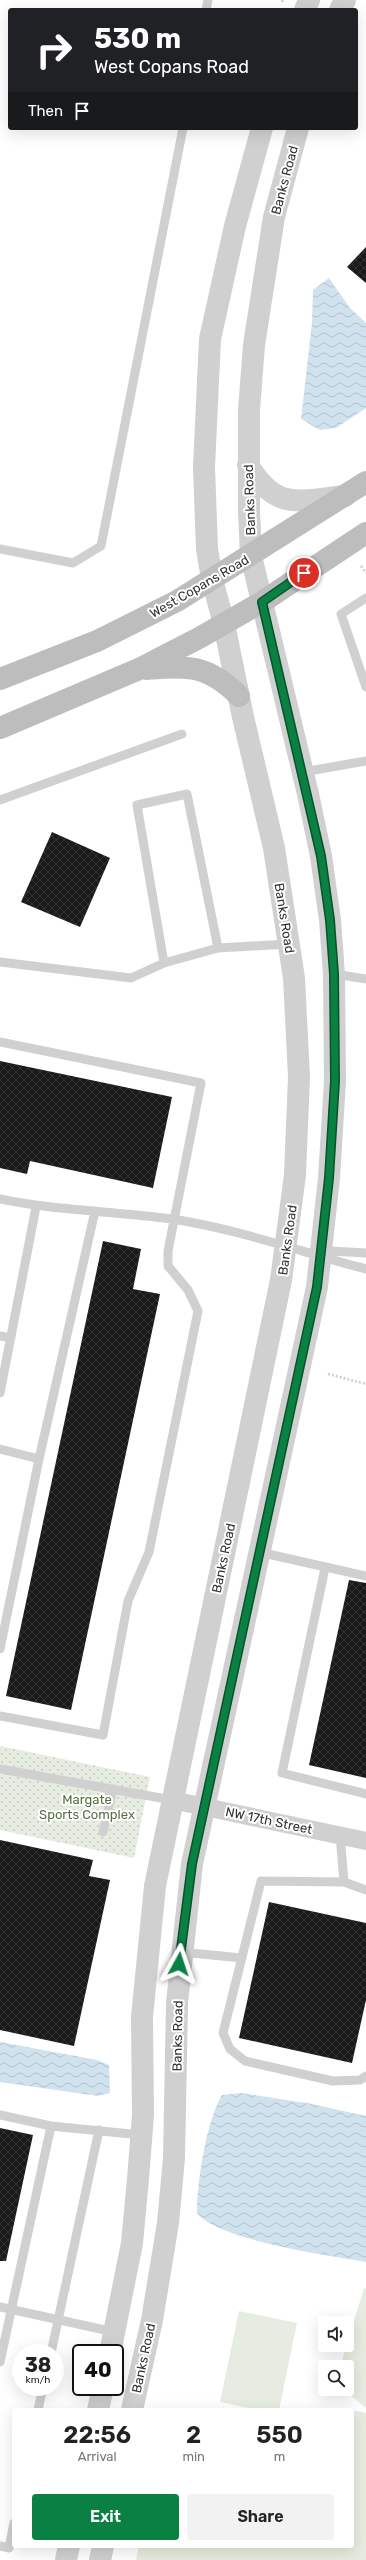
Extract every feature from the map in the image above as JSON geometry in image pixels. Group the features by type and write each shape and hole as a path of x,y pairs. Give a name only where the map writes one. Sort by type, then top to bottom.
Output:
{"main road":[{"name":"West Copans Road","path":"0,679 97,641 177,601 251,556 366,482"},
{"path":"0,728 139,669 224,624 262,602 366,533"},
{"path":"139,669 188,666 201,669 224,681 238,696"}],"street":[{"name":"Banks Road","path":"112,2344 132,2244 141,2135 142,2017 147,1953 155,1886 287,1245 296,1174 299,1077 297,1011 290,944 274,848 238,696 224,624 212,579 207,549 204,467 210,338 235,226 261,130"},
{"name":"Banks Road","path":"132,2408 152,2320 168,2223 174,2158 177,2003 180,1952 192,1864 317,1287 329,1178 335,1081 334,974 330,920 321,856 251,556 248,465 253,352 263,280 274,217 297,130"},
{"path":"248,465 257,480 278,498 304,500 345,496"},
{"name":"NW 17th Street","path":"172,1800 366,1841"},
{"path":"98,2408 101,2396"},
{"path":"66,2560 69,2548"},
{"path":"100,2560 103,2548"}],"lane":[{"path":"0,549 73,563 101,546 183,130"},
{"path":"366,598 341,614 366,685"},
{"path":"0,800 182,734"},
{"path":"302,772 366,761"},
{"path":"164,963 136,805 187,794 218,948"},
{"path":"0,962 131,978 164,963 218,948 290,944"},
{"path":"334,974 366,979"},
{"path":"0,1042 201,1083 173,1219 168,1251 168,1266 188,1290 198,1311 149,1552 128,1601 104,1735 0,1716"},
{"path":"0,1199 36,1207 173,1219 287,1245 320,1257 366,1269"},
{"path":"0,1393 36,1207"},
{"path":"0,1649 39,1459 95,1211"},
{"path":"320,1257 331,1251 366,1253"},
{"path":"0,1336 11,1338"},
{"path":"0,1449 39,1459"},
{"path":"259,1552 366,1576"},
{"path":"326,1568 282,1773 366,1794"},
{"path":"0,1769 172,1800"},
{"path":"103,1832 113,1789"},
{"path":"340,1835 344,1882"},
{"path":"366,1890 344,1882 261,1881 223,2033 230,2050 245,2061 333,2081 360,2080 366,2076"},
{"path":"180,1952 242,1958"},
{"path":"0,2115 51,2126 141,2135"},
{"path":"0,2362 51,2126"},
{"path":"52,2344 99,2130"},
{"path":"0,2307 115,2332"},
{"path":"38,2408 41,2396"},
{"path":"0,2546 9,2548 12,2533"}],"path":[{"path":"361,566 366,573"},
{"path":"328,1374 366,1384"}],"green space":[{"name":"Margate Sports Complex","path":"0,1746 150,1777 134,1858 0,1830"},
{"path":"364,2288 366,2289 366,2408 351,2396 354,2396 354,2360 342,2360 345,2352 354,2352 354,2321"},
{"path":"239,2311 297,2323 279,2408 248,2408 220,2402"},
{"path":"354,2410 366,2413 366,2560 136,2560 139,2548 354,2548"}],"water":[{"path":"329,278 350,308 366,323 366,408 336,428 320,430 301,419 312,323 313,290"},
{"path":"0,2042 97,2060 109,2065 110,2093 98,2096 0,2082"},
{"path":"241,2093 312,2104 366,2116 366,2262 302,2251 251,2239 209,2223 197,2213 201,2169 211,2120 222,2095"}],"building":[{"path":"366,247 366,283 347,267"},
{"path":"52,832 110,858 80,927 21,902"},
{"path":"0,1061 172,1097 153,1188 30,1161 27,1174 0,1168"},
{"path":"103,1241 141,1249 133,1289 160,1294 71,1710 6,1696"},
{"path":"349,1580 366,1583 366,1778 309,1765"},
{"path":"0,1840 93,1860 89,1876 110,1880 74,2046 0,2030"},
{"path":"269,1902 366,1923 366,2000 352,2063 239,2038"},
{"path":"0,2128 33,2135 6,2261 0,2261"}],"route":[{"path":"179,1964 192,1864 317,1287 329,1178 335,1081 334,974 330,920 321,856 308,794 262,602 304,573"}]}
